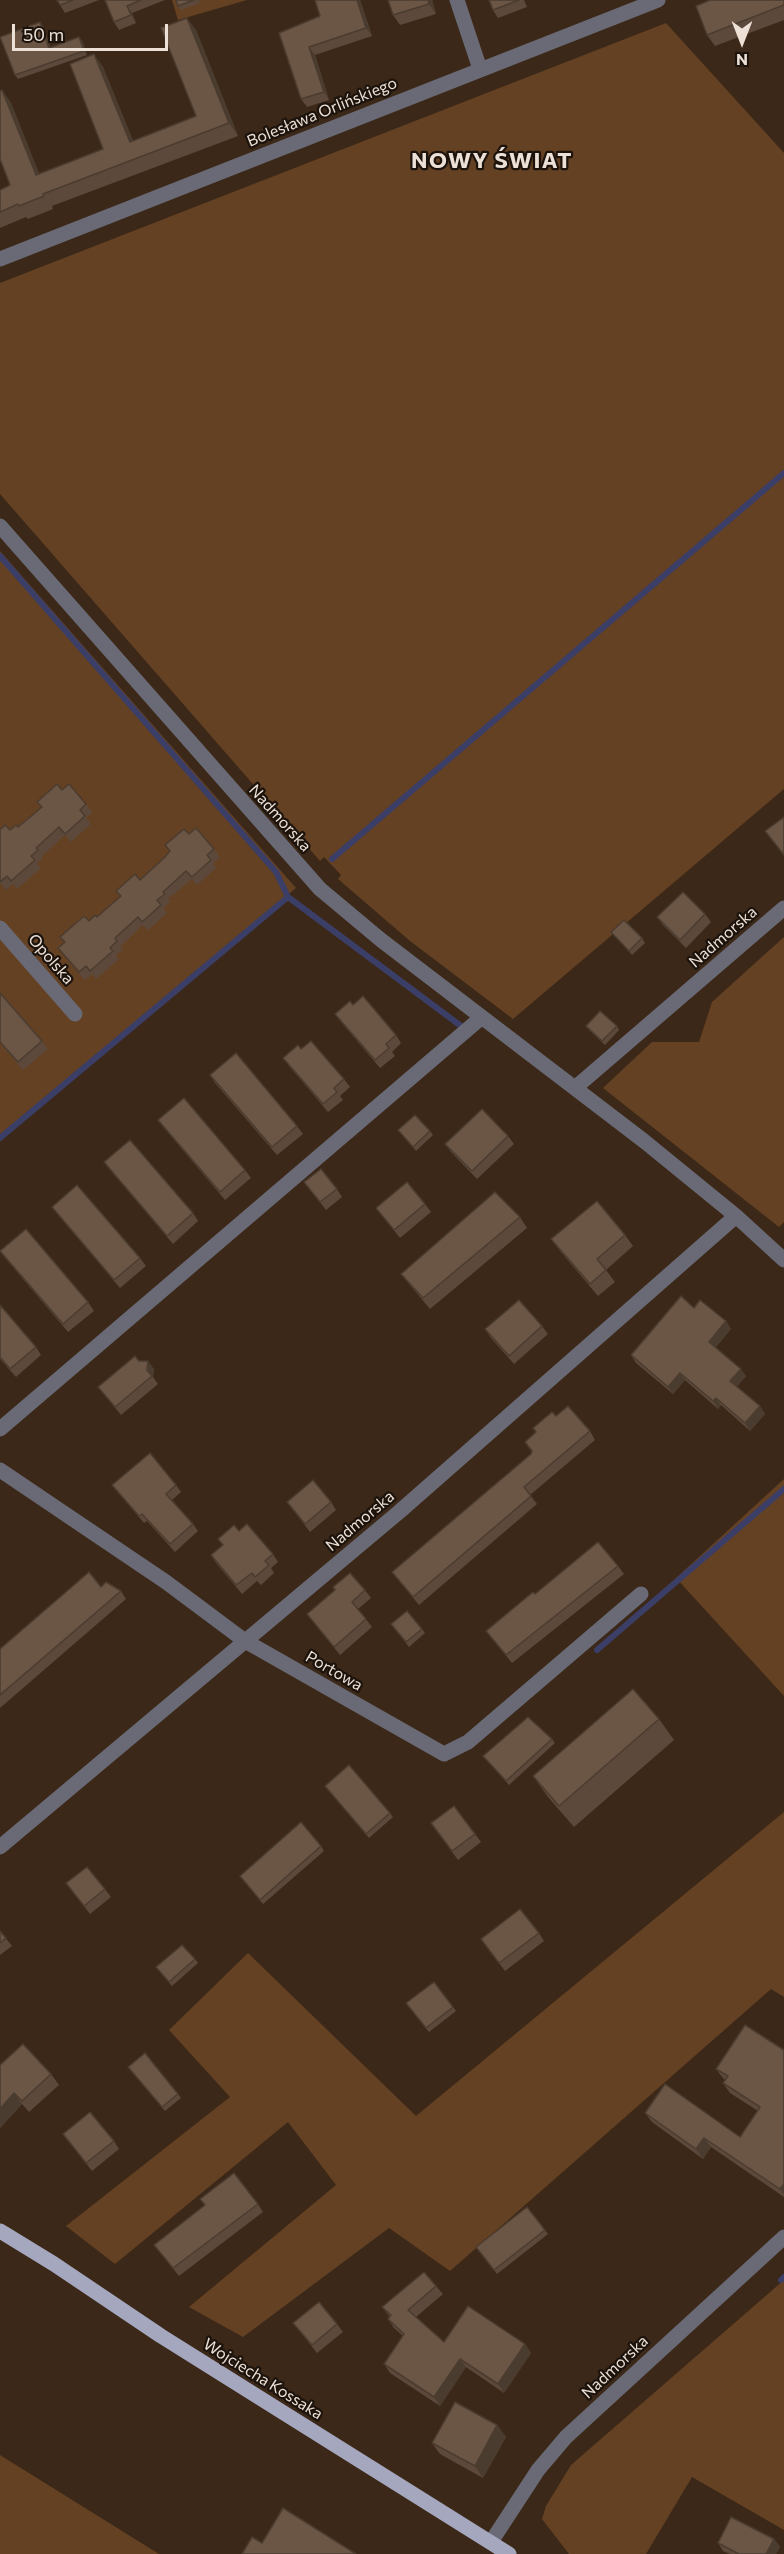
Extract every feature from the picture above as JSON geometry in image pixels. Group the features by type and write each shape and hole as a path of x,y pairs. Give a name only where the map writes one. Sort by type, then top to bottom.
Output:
{"main road":[{"name":"Wojciecha Kossaka","path":"0,2230 161,2336 509,2554"}],"street":[{"path":"457,0 480,69"},
{"name":"Bolesława Orlińskiego","path":"0,259 658,0"},
{"name":"Nadmorska","path":"0,526 282,849 320,889 373,934 576,1088 736,1216 784,1260"},
{"name":"Nadmorska","path":"576,1088 784,908"},
{"name":"Opolska","path":"0,928 75,1014"},
{"path":"0,1429 482,1017"},
{"name":"Nadmorska","path":"0,1846 408,1504 736,1216"},
{"name":"Portowa","path":"0,1470 166,1582 245,1641 444,1754 468,1742 641,1594"},
{"name":"Nadmorska","path":"491,2542 538,2470 566,2437 784,2237"}],"shaded area":[{"path":"172,0 247,0 178,20"},
{"path":"666,23 784,153 784,789 513,1019 410,941 338,879 341,875 324,857 320,861 0,494 0,283"},
{"path":"0,551 296,888 0,1138"},
{"path":"784,937 784,1222 779,1227 603,1088 652,1042 699,1042 712,1002"},
{"path":"784,1479 784,1696 676,1578"},
{"path":"784,1812 784,1997 771,1989 450,2271 389,2228 243,2337 189,2307 336,2185 288,2122 115,2264 66,2226 230,2097 169,2030 248,1953 416,2116"},
{"path":"784,2280 784,2530 692,2477 646,2554 569,2554 542,2519 546,2506 571,2465"},
{"path":"0,2455 159,2554 0,2554"}],"building":[{"path":"57,0 73,0 60,5"},
{"path":"105,0 141,0 127,6 131,15 114,22"},
{"path":"176,0 194,0 178,6"},
{"path":"315,0 357,0 366,28 309,47 324,92 301,99 279,33 320,16"},
{"path":"388,0 428,0 429,4 393,15"},
{"path":"489,0 519,0 493,10"},
{"path":"710,0 784,0 784,5 707,35 696,6"},
{"path":"187,18 229,123 0,212 0,190 10,185 0,159 0,91 2,90 36,175 103,149 70,64 94,54 130,142 196,116 161,28"},
{"path":"40,22 49,48 79,37 84,51 15,75 0,37"},
{"path":"57,784 62,790 69,784 86,804 80,810 85,816 65,834 59,827 36,848 38,850 31,856 35,860 11,881 7,876 0,882 0,830 5,825 10,830 16,825 18,827 42,807 37,802"},
{"path":"784,817 784,855 765,831"},
{"path":"196,828 214,849 207,855 211,860 192,877 186,871 157,900 161,905 142,922 138,917 115,938 117,941 110,948 113,951 90,971 86,966 79,972 58,948 65,942 60,937 84,916 89,921 95,915 97,917 121,896 116,891 135,874 140,880 164,858 170,851 165,845 184,829 189,834"},
{"path":"683,892 705,914 680,940 657,917"},
{"path":"624,920 642,938 629,951 611,932"},
{"path":"0,993 42,1041 18,1062 0,1042"},
{"path":"363,996 396,1035 386,1044 389,1048 375,1060 335,1014 350,1001 353,1005"},
{"path":"600,1011 617,1026 602,1041 586,1026"},
{"path":"311,1041 344,1079 334,1088 337,1092 323,1104 283,1058 298,1045 301,1049"},
{"path":"236,1053 297,1126 272,1147 210,1075"},
{"path":"184,1098 245,1170 220,1192 158,1120"},
{"path":"482,1109 508,1136 472,1171 445,1144"},
{"path":"415,1115 430,1131 413,1147 398,1130"},
{"path":"130,1140 193,1213 167,1236 104,1162"},
{"path":"321,1169 337,1189 320,1202 304,1182"},
{"path":"407,1182 425,1204 394,1230 376,1208"},
{"path":"77,1185 140,1258 114,1280 52,1207"},
{"path":"495,1192 520,1217 423,1298 401,1274"},
{"path":"597,1201 625,1235 597,1259 606,1270 590,1284 551,1239"},
{"path":"26,1229 88,1302 63,1324 0,1251"},
{"path":"681,1296 694,1308 700,1300 726,1321 709,1342 741,1369 730,1381 760,1406 745,1423 716,1398 713,1401 680,1373 668,1387 631,1355"},
{"path":"519,1300 542,1326 509,1356 485,1329"},
{"path":"0,1305 36,1347 10,1369 0,1357"},
{"path":"135,1356 139,1361 148,1361 147,1370 152,1376 115,1407 98,1387"},
{"path":"568,1406 590,1431 524,1487 531,1496 413,1597 392,1572 531,1454 532,1451 525,1442 536,1432 533,1428 552,1412 556,1416"},
{"path":"150,1453 176,1485 166,1494 193,1524 170,1544 142,1514 139,1516 112,1485"},
{"path":"313,1480 331,1502 305,1524 287,1502"},
{"path":"247,1524 273,1554 265,1561 269,1565 255,1577 252,1573 236,1585 211,1555 223,1545 218,1539 234,1525 239,1531"},
{"path":"598,1542 618,1566 506,1655 486,1631"},
{"path":"89,1572 101,1587 106,1582 121,1591 0,1695 0,1649"},
{"path":"350,1573 365,1590 352,1602 366,1619 334,1647 307,1614 335,1590 333,1587"},
{"path":"407,1611 422,1629 406,1642 391,1624"},
{"path":"633,1689 659,1719 559,1806 533,1776"},
{"path":"528,1717 552,1739 506,1781 483,1756"},
{"path":"349,1765 390,1813 366,1834 325,1786"},
{"path":"454,1806 475,1834 452,1851 431,1823"},
{"path":"301,1822 321,1846 260,1900 240,1876"},
{"path":"87,1867 105,1889 84,1906 66,1883"},
{"path":"520,1909 539,1933 499,1963 481,1939"},
{"path":"0,1931 6,1938 0,1943"},
{"path":"182,1945 195,1959 169,1982 156,1967"},
{"path":"434,1982 453,2007 426,2028 406,2003"},
{"path":"745,2025 784,2050 784,2184 780,2189 704,2138 696,2149 645,2113 665,2084 740,2137 760,2107 723,2083 728,2076 716,2069"},
{"path":"23,2044 51,2074 22,2101 14,2093 0,2109 0,2065"},
{"path":"145,2053 178,2094 162,2107 128,2067"},
{"path":"90,2112 114,2141 86,2163 63,2134"},
{"path":"234,2173 258,2204 173,2268 154,2245 205,2205 200,2199"},
{"path":"527,2207 545,2230 494,2270 476,2247"},
{"path":"424,2272 436,2286 408,2310 444,2342 468,2306 525,2344 498,2384 460,2359 434,2397 384,2364 404,2334 388,2319 391,2315 382,2307"},
{"path":"319,2302 337,2324 312,2345 293,2323"},
{"path":"455,2402 497,2425 475,2466 432,2443"},
{"path":"283,2508 356,2554 242,2554 252,2537 262,2543"},
{"path":"731,2517 774,2539 766,2554 739,2554 718,2543"}],"waterway":[{"path":"332,859 784,473"},
{"path":"0,556 276,872 288,897 461,1026"},
{"path":"0,1138 288,897"},
{"path":"597,1650 784,1489"},
{"path":"781,2280 784,2277"}],"district":[{"name":"NOWY ŚWIAT","path":"492,161"}]}
